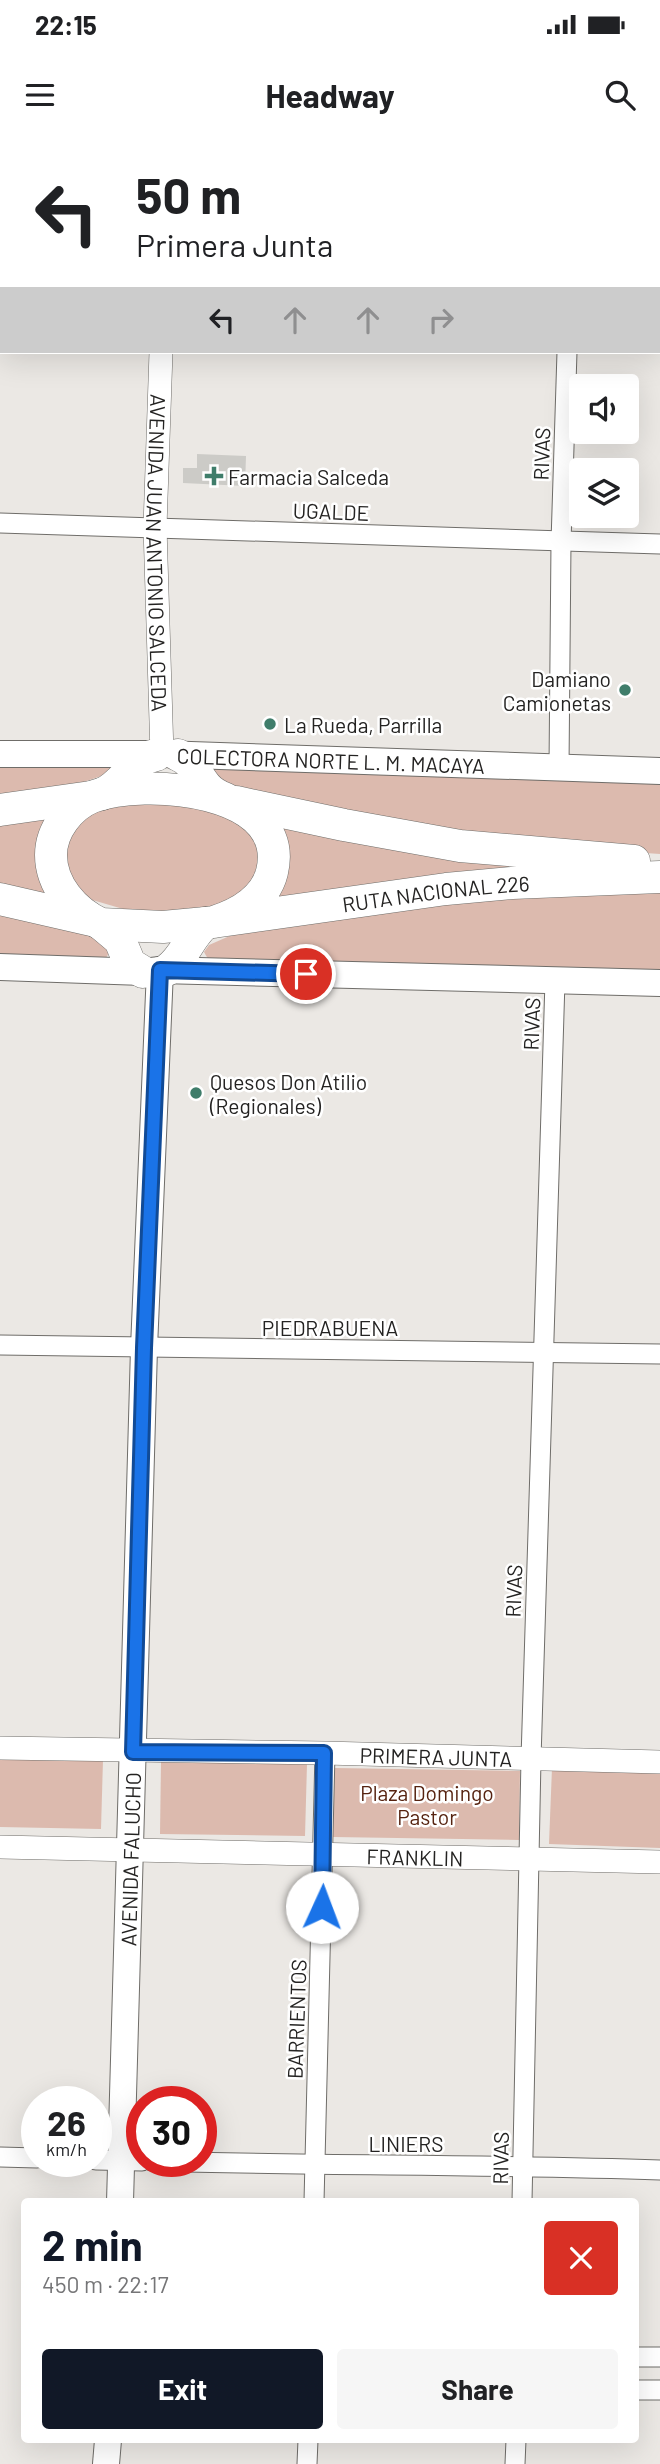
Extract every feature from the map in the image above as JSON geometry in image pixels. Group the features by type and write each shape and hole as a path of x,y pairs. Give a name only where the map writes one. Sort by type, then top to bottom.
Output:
{"highway":[{"path":"96,797 124,780 141,760 165,754 188,760 206,787 229,800"},
{"name":"RUTA NACIONAL 226","path":"0,810 149,790 204,794 344,825 460,846 660,863"},
{"name":"RUTA NACIONAL 226","path":"96,797 72,810 64,819 52,841 51,852 54,876 60,888 97,923"},
{"name":"RUTA NACIONAL 226","path":"210,923 235,914 257,897 269,880 274,861 270,841 261,823 229,800"},
{"name":"RUTA NACIONAL 226","path":"0,899 97,923 163,927 499,884 660,877"},
{"path":"97,923 120,940 130,964 157,971 177,964 197,931 210,923"}],"main road":[{"name":"COLECTORA NORTE L. M. MACAYA","path":"0,754 165,754 660,771"},
{"path":"0,967 660,983"},
{"name":"AVENIDA FALUCHO","path":"120,2198 157,971"},
{"path":"106,2464 108,2443"}],"street":[{"name":"AVENIDA JUAN ANTONIO SALCEDA","path":"161,354 155,527 165,754"},
{"name":"RIVAS","path":"559,768 561,542 567,354"},
{"name":"UGALDE","path":"0,523 660,544"},
{"name":"RIVAS","path":"522,2198 531,1759 555,981"},
{"name":"PIEDRABUENA","path":"0,1345 660,1354"},
{"name":"PRIMERA JUNTA","path":"0,1748 660,1762"},
{"name":"BARRIENTOS","path":"314,2198 324,1855 324,1753"},
{"name":"FRANKLIN","path":"0,1847 660,1862"},
{"path":"0,2157 21,2158"},
{"name":"LINIERS","path":"217,2163 315,2166 523,2165 660,2170"},
{"path":"639,2357 660,2357"},
{"path":"639,2390 660,2390"},
{"path":"307,2464 308,2443"},
{"path":"515,2464 516,2443"}],"green space":[{"path":"212,764 660,780 660,854 502,843 252,791 228,783 210,772"},
{"path":"0,765 117,765 113,772 57,791 0,802"},
{"path":"150,801 212,809 247,826 259,848 257,877 238,901 191,914 130,911 89,899 67,875 65,846 70,832 94,811"},
{"path":"46,809 55,903 0,889 0,820"},
{"path":"271,815 617,869 269,905"},
{"path":"660,885 660,971 208,959 204,952 209,945 241,931 342,911"},
{"path":"0,909 80,927 110,951 106,958 0,956"},
{"path":"0,1758 103,1760 101,1829 0,1827"},
{"name":"Plaza Domingo Pastor","path":"161,1762 307,1764 305,1836 160,1834"},
{"name":"Plaza Domingo Pastor","path":"334,1768 520,1771 519,1840 333,1837"},
{"path":"552,1768 660,1771 660,1848 549,1844"}],"building":[{"name":"Farmacia Salceda","path":"197,454 246,456 245,486 183,483 183,468 197,468"}],"place":[{"name":"Farmacia Salceda","path":"214,476"},
{"name":"Damiano Camionetas","path":"625,690"},
{"name":"La Rueda, Parrilla","path":"270,724"},
{"name":"Quesos Don Atilio (Regionales)","path":"196,1093"}],"route":[{"path":"306,974 160,970 144,1348 133,1752 324,1753 322,1907"}]}
